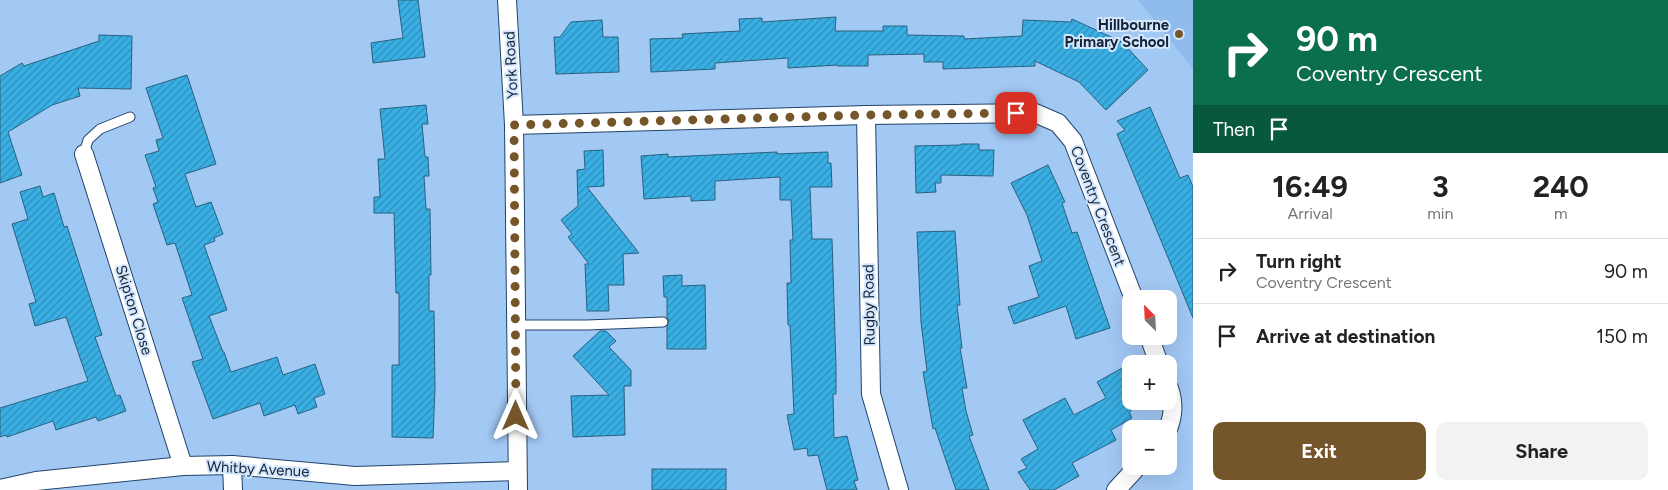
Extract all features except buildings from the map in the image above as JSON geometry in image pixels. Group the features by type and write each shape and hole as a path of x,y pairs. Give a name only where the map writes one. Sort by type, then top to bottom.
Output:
{"street":[{"name":"York Road","path":"507,0 514,125 516,471 518,490"},
{"name":"Coventry Crescent","path":"514,125 866,115 1035,113 1058,123 1073,141 1131,290"},
{"name":"Rugby Road","path":"866,115 871,394 899,490"},
{"name":"Skipton Close","path":"84,154 183,466"},
{"name":"Whitby Avenue","path":"0,489 36,481 183,466 232,465 354,476 516,471"},
{"path":"232,465 232,490"},
{"path":"1116,490 1130,475"}],"lane":[{"path":"84,154 88,140 100,129 130,117"},
{"path":"516,325 663,322"}],"shaded area":[{"name":"Hillbourne Primary School","path":"1138,0 1193,0 1193,69"}],"place":[{"name":"Hillbourne Primary School","path":"1179,34"}],"route":[{"path":"516,416 514,125 866,115 1016,113"}]}
